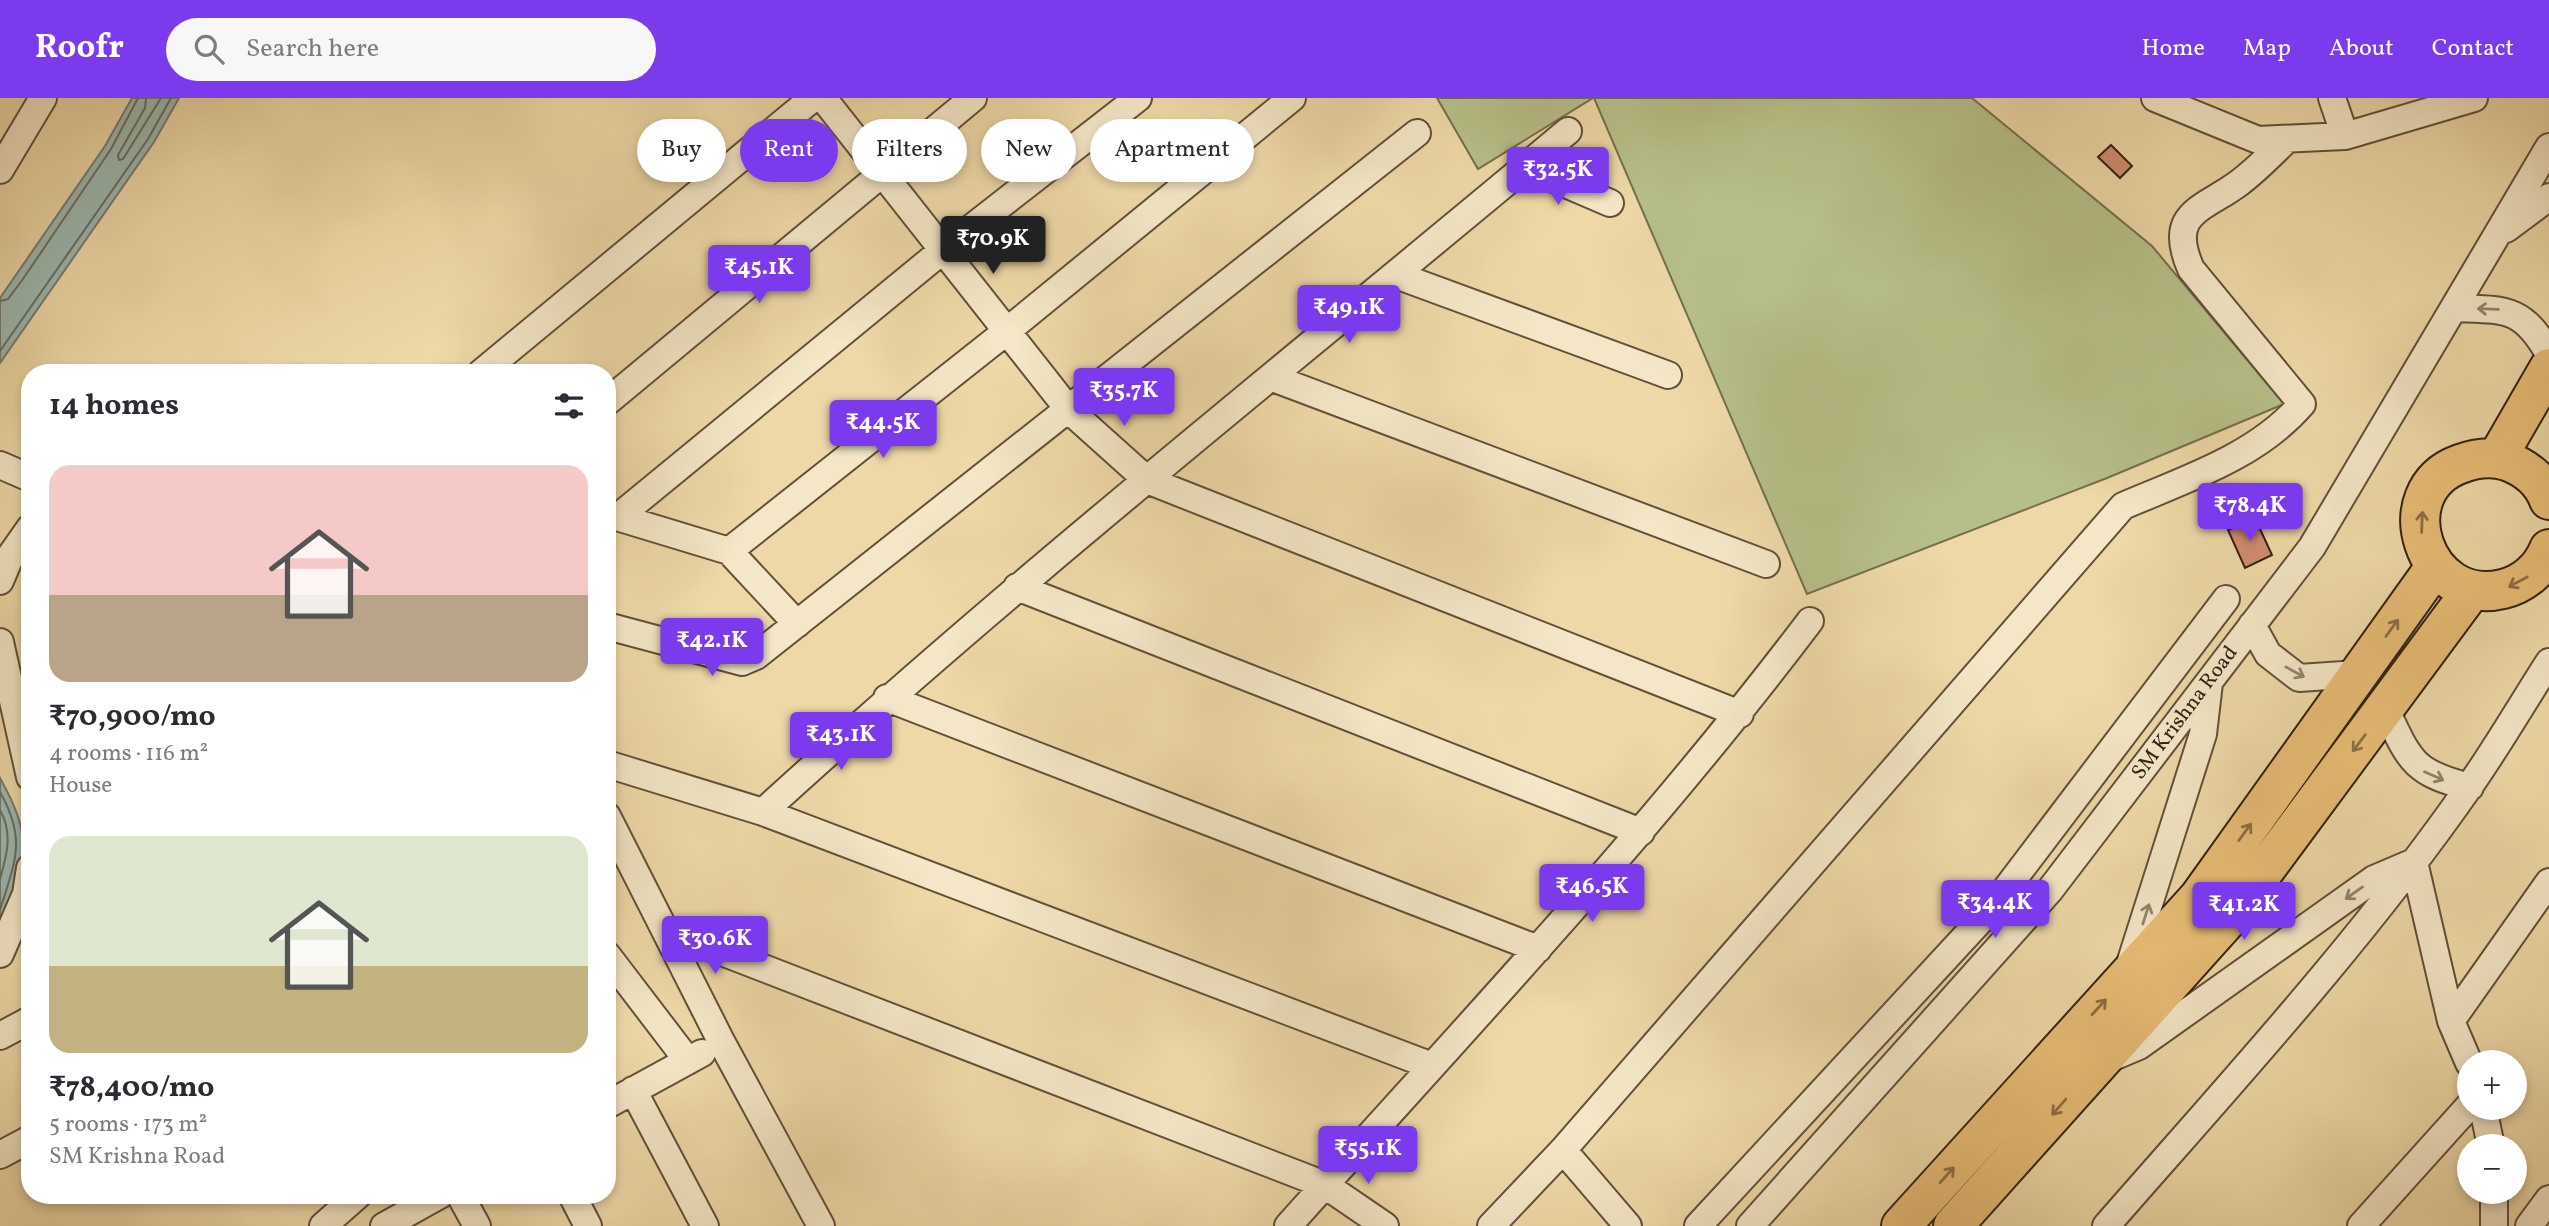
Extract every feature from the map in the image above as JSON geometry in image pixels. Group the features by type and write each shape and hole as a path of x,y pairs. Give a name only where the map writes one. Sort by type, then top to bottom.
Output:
{"highway":[{"path":"2497,458 2549,368"},
{"path":"2545,478 2497,458 2474,458 2453,467 2435,481 2424,501 2420,524 2424,547 2435,567 2453,582 2472,590 2494,591 2514,586 2532,575 2549,549"},
{"path":"1901,1226 2199,897 2435,567"},
{"path":"1953,1226 2230,917 2472,590"}],"street":[{"path":"3,160 43,98"},
{"path":"492,364 813,98"},
{"path":"822,98 852,136"},
{"path":"947,119 973,98"},
{"path":"616,512 1138,98"},
{"path":"729,551 1007,331 1292,98"},
{"path":"2155,98 2258,140 2345,136 2474,98"},
{"path":"2332,98 2345,136"},
{"path":"763,812 887,698 1017,587 1273,378 1568,131"},
{"path":"616,628 742,662 774,644 1417,133"},
{"path":"1491,1226 1563,1150 2123,506 2236,458 2284,425 2302,404 2191,269 2184,252 2189,216 2203,203 2236,185 2283,143"},
{"name":"SM Krishna Road","path":"1750,1226 2050,890 2312,547 2549,147"},
{"path":"1526,167 1610,203"},
{"path":"616,394 870,182"},
{"path":"888,182 1069,410 1147,480 1740,714"},
{"path":"2496,236 2549,197"},
{"path":"1396,275 1668,375"},
{"path":"2454,308 2510,310 2537,333 2549,354"},
{"path":"1273,378 1766,565"},
{"path":"2,465 21,460"},
{"path":"2,465 21,474"},
{"path":"616,516 729,551 797,624"},
{"path":"0,581 21,542"},
{"path":"1017,587 1642,832"},
{"path":"1698,1226 1990,910 2226,599"},
{"path":"1288,1226 1642,832 1740,714 1810,621"},
{"path":"2252,625 2268,654 2300,678 2358,674"},
{"path":"0,642 21,737"},
{"path":"2106,1226 2258,1053 2414,862 2469,786 2549,662"},
{"path":"2125,979 2203,734 2209,682"},
{"path":"887,698 1538,949"},
{"path":"2385,708 2404,750 2421,770 2437,779 2469,786"},
{"path":"616,767 763,812 1432,1066"},
{"path":"616,834 722,1043 821,1226"},
{"path":"2094,1066 2138,1046 2374,879 2414,862"},
{"path":"2414,862 2451,1021 2463,1050"},
{"path":"2451,1021 2549,882"},
{"path":"0,954 21,906"},
{"path":"665,930 1325,1185 1385,1226"},
{"path":"616,967 688,1061"},
{"path":"0,1036 21,1025"},
{"path":"616,1100 722,1043"},
{"path":"633,1090 705,1226"},
{"path":"2361,1226 2457,1119"},
{"path":"0,1155 21,1144"},
{"path":"1563,1150 1628,1226"},
{"path":"2529,1226 2549,1199"},
{"path":"323,1226 348,1204"},
{"path":"384,1226 424,1204"},
{"path":"465,1204 477,1226"},
{"path":"577,1204 588,1226"},
{"path":"2494,1204 2494,1226"}],"green space":[{"path":"1437,98 1593,98 1478,169"},
{"path":"1594,98 1972,98 2152,246 2284,404 2107,478 1807,594"}],"water":[{"path":"132,98 179,98 154,142 0,363 0,298 105,146"},
{"path":"0,778 11,799 21,829 21,862 5,918 0,925"}],"building":[{"path":"2111,145 2132,166 2120,178 2098,157"},
{"path":"2255,518 2272,555 2245,568 2228,530"}]}
